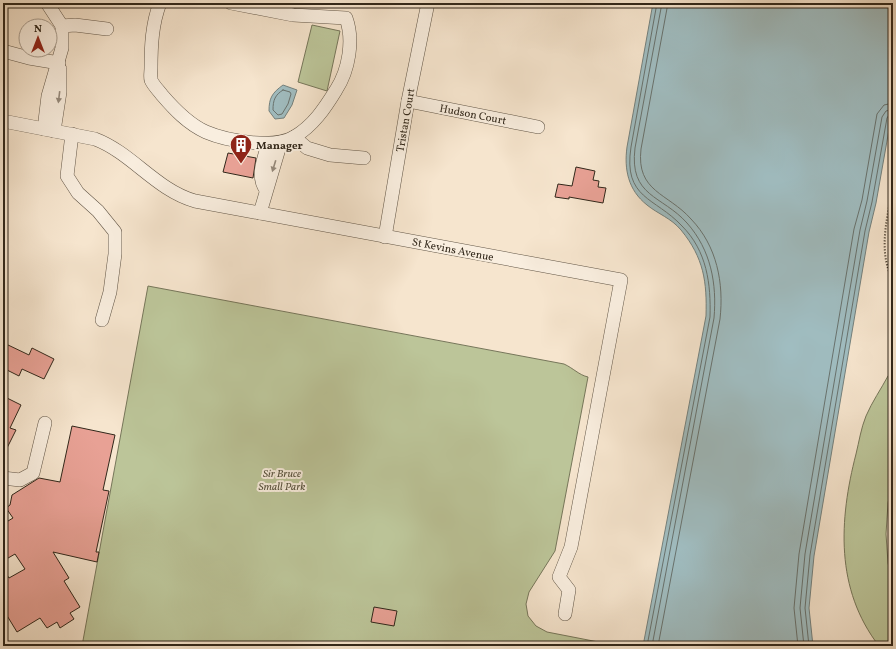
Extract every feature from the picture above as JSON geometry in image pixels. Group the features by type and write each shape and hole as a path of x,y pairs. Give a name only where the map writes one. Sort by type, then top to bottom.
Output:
{"street":[{"path":"47,3 62,26 62,48 59,63 61,77 60,92 49,130"},
{"path":"160,3 154,18 151,53 151,80 175,111 205,131 231,138 275,143 294,137 321,114 343,79 349,47 350,30 346,18 293,15 231,3"},
{"name":"Tristan Court","path":"384,236 408,101 428,3"},
{"path":"62,26 75,25 107,29"},
{"path":"3,51 59,63"},
{"name":"Hudson Court","path":"408,101 538,127"},
{"name":"St Kevins Avenue","path":"3,121 95,138 114,147 165,187 183,198 621,280 571,547 559,577 569,590 564,614"},
{"path":"72,134 67,176 78,193 98,211 114,232 115,254 110,292 102,320"},
{"path":"294,137 307,148 330,155 364,158"},
{"path":"260,213 275,143"},
{"path":"3,478 20,480 33,473 45,423"}],"path":[{"path":"893,184 884,233 887,268 893,281"}],"green space":[{"path":"312,25 340,31 327,91 298,82"},
{"name":"Sir Bruce Small Park","path":"148,286 564,364 588,377 555,551 529,592 526,604 528,616 536,626 547,632 619,646 82,646"},
{"path":"893,370 893,478 888,503 886,534 888,563 893,584 893,646 879,646 865,624 854,601 848,578 844,529 850,479 863,425 871,406"}],"water":[{"path":"653,3 893,3 893,107 876,203 869,232 814,556 809,608 813,646 643,646 706,316 705,281 695,250 677,226 647,205 635,193 627,171 627,147"},
{"path":"283,85 297,90 292,105 284,118 275,119 269,111 270,103 274,93"}],"building":[{"name":"Manager","path":"228,153 256,158 253,178 223,172"},
{"path":"576,167 595,171 593,180 599,181 598,187 606,188 603,203 569,197 569,199 555,197 558,184 572,186"},
{"path":"6,344 29,355 32,348 54,359 44,379 22,369 19,376 3,368 3,349"},
{"path":"3,396 21,405 10,428 16,430 3,456"},
{"path":"72,426 115,435 103,490 109,491 96,552 99,552 97,562 53,552 69,578 64,581 80,607 70,613 74,619 60,628 57,622 47,628 40,618 17,632 3,609 3,569 9,578 25,569 15,554 3,561 3,524 13,518 6,508 10,505 12,495 39,478 60,482"},
{"path":"374,607 397,611 394,626 371,622"}],"place":[{"name":"Manager","path":"241,164"}]}
